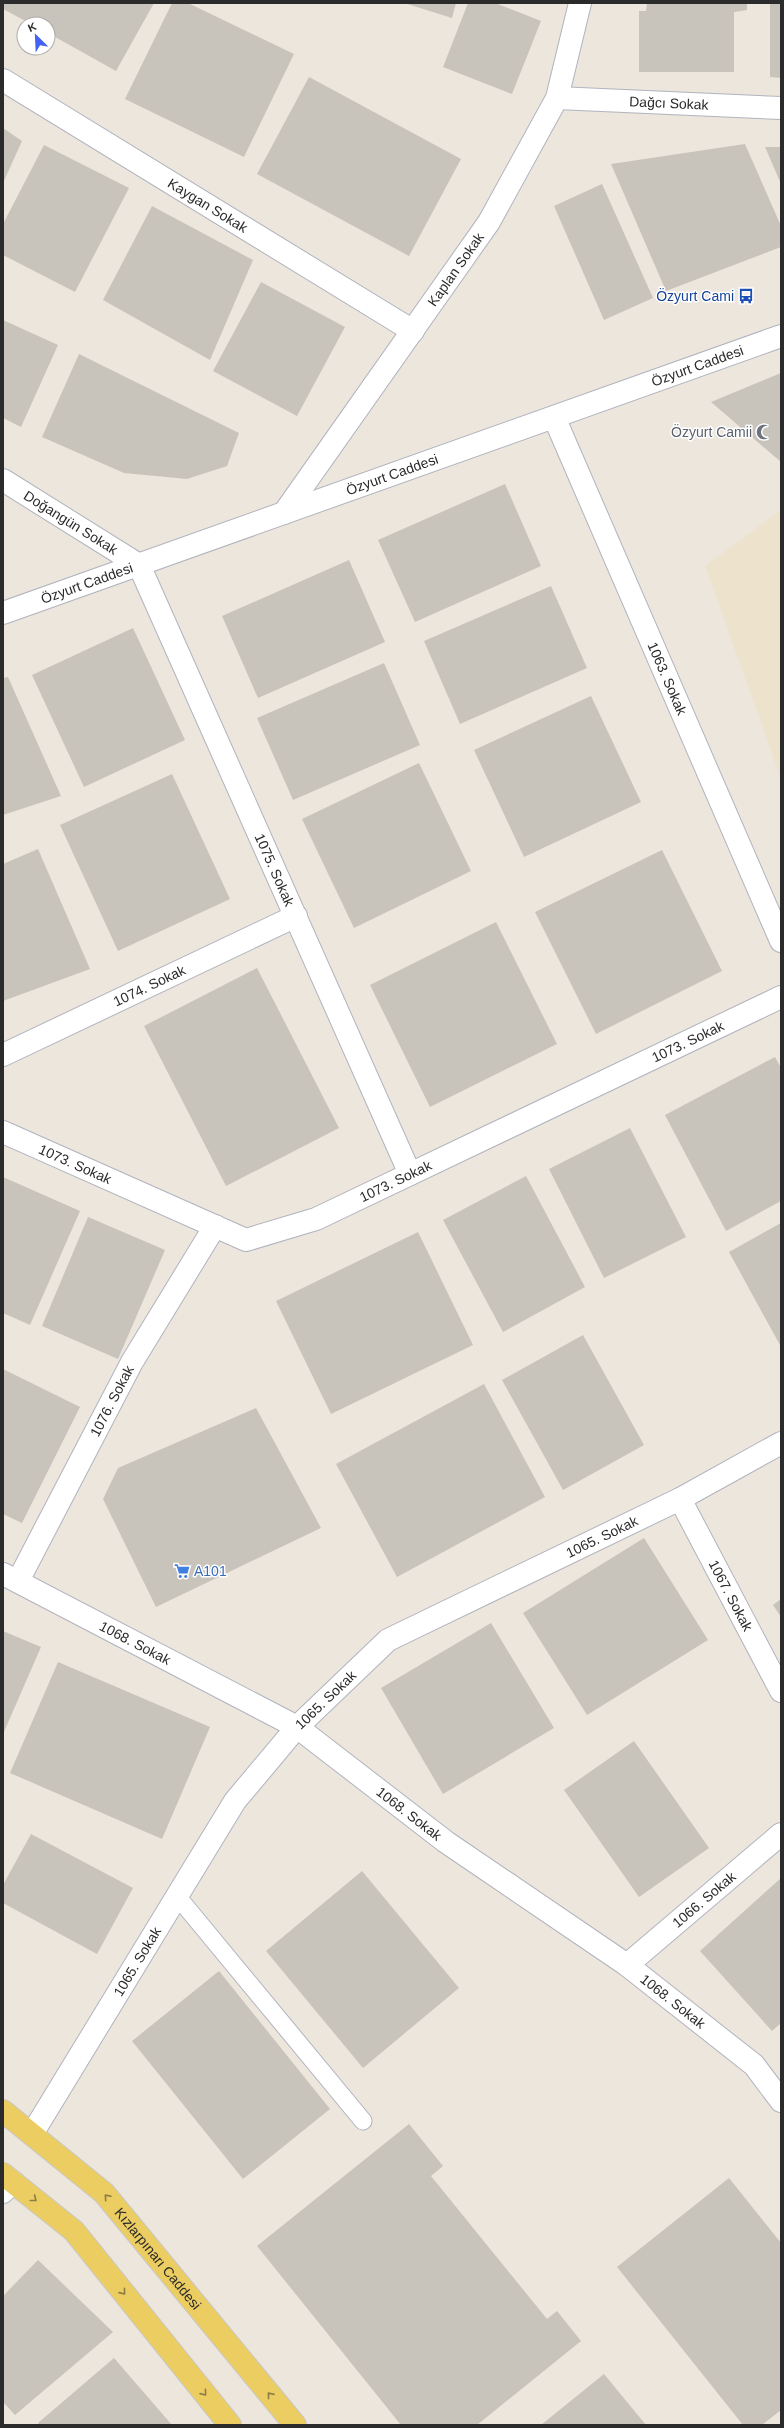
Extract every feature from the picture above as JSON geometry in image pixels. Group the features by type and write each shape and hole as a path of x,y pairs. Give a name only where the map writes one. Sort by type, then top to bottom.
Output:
{"main road":[{"name":"Kızlarpınarı Caddesi","path":"3,2111 104,2193 295,2425"},
{"path":"6,2183 74,2231 230,2425"}],"street":[{"name":"Kaplan Sokak","path":"284,513 489,222 557,98 580,3"},
{"name":"Kaygan Sokak","path":"3,80 413,331"},
{"name":"Dağcı Sokak","path":"557,98 781,108"},
{"name":"Özyurt Caddesi","path":"3,613 781,336"},
{"name":"1063. Sokak","path":"554,417 781,941"},
{"name":"Doğangün Sokak","path":"3,480 139,565"},
{"name":"1075. Sokak","path":"139,565 410,1174"},
{"name":"1074. Sokak","path":"3,1055 296,916"},
{"name":"1073. Sokak","path":"3,1132 246,1240 316,1219 781,997"},
{"name":"1076. Sokak","path":"11,1578 132,1362 215,1226"},
{"name":"1065. Sokak","path":"32,2134 235,1802 298,1728 388,1640 680,1499 781,1443"},
{"name":"1067. Sokak","path":"680,1499 781,1691"},
{"name":"1068. Sokak","path":"11,1578 298,1728 446,1842 627,1965 754,2065 781,2101"},
{"name":"1066. Sokak","path":"627,1965 781,1834"}],"lane":[{"path":"177,1896 362,2121"}],"shaded area":[{"path":"781,510 781,779 705,566"}],"building":[{"path":"3,3 154,3 116,71 56,37 56,16 16,16 3,9"},
{"path":"172,3 188,3 294,54 244,157 125,99"},
{"path":"404,3 456,3 452,18"},
{"path":"468,3 495,3 541,21 512,94 443,67"},
{"path":"647,3 747,3 747,10 734,12 734,72 639,72 639,11 646,11"},
{"path":"770,3 781,3 781,78 770,77"},
{"path":"309,77 461,159 409,256 257,174"},
{"path":"3,128 22,141 3,183"},
{"path":"745,144 781,226 781,247 666,291 611,164"},
{"path":"44,145 129,188 75,292 3,255 3,224"},
{"path":"765,147 781,147 781,184"},
{"path":"602,184 653,298 604,320 554,206"},
{"path":"152,206 253,260 210,360 103,300"},
{"path":"261,282 345,327 297,416 213,371"},
{"path":"3,320 58,345 21,427 3,418"},
{"path":"79,354 239,433 227,466 187,479 124,473 42,437"},
{"name":"Özyurt Camii","path":"781,373 781,462 711,402"},
{"path":"505,484 541,566 415,622 378,540"},
{"path":"349,560 385,642 258,698 222,616"},
{"path":"551,586 587,668 460,724 424,641"},
{"path":"133,628 185,740 84,787 32,675"},
{"path":"384,663 420,745 293,800 257,718"},
{"path":"8,677 61,796 3,815 3,678"},
{"path":"591,696 641,802 524,857 474,750"},
{"path":"419,763 471,871 354,928 302,819"},
{"path":"172,774 230,899 118,951 60,825"},
{"path":"38,849 90,969 3,1001 3,864"},
{"path":"662,850 722,971 596,1034 535,912"},
{"path":"496,922 557,1044 430,1107 370,985"},
{"path":"257,968 339,1128 226,1186 144,1026"},
{"path":"775,1057 781,1068 781,1201 726,1231 665,1115"},
{"path":"630,1128 686,1237 604,1278 549,1169"},
{"path":"526,1176 585,1287 503,1332 443,1220"},
{"path":"3,1177 80,1211 30,1325 3,1313"},
{"path":"88,1217 165,1250 118,1359 42,1326"},
{"path":"781,1223 781,1347 729,1252"},
{"path":"418,1232 473,1345 331,1414 276,1301"},
{"path":"583,1335 644,1445 563,1490 502,1380"},
{"path":"3,1369 80,1407 22,1523 3,1514"},
{"path":"484,1384 545,1497 397,1577 336,1464"},
{"path":"256,1408 321,1528 156,1607 103,1499 118,1468"},
{"path":"644,1538 708,1640 587,1715 523,1613"},
{"path":"781,1599 781,1617 773,1605"},
{"path":"491,1623 554,1728 443,1794 381,1688"},
{"path":"3,1631 41,1647 3,1734"},
{"path":"58,1662 210,1727 162,1839 10,1773"},
{"path":"634,1741 709,1848 639,1897 564,1790"},
{"path":"31,1834 133,1888 97,1954 3,1903 3,1885"},
{"path":"362,1871 459,1988 363,2068 266,1951"},
{"path":"781,1878 781,2023 772,2031 700,1951"},
{"path":"219,1971 330,2109 243,2179 132,2041"},
{"path":"409,2124 443,2166 431,2176 547,2319 557,2311 581,2341 477,2425 401,2425 257,2246"},
{"path":"729,2178 781,2243 781,2410 762,2425 743,2425 617,2267"},
{"path":"38,2260 113,2332 15,2415 3,2402 3,2296"},
{"path":"114,2358 172,2425 40,2425 38,2423"},
{"path":"604,2374 646,2425 541,2425"}],"place":[{"name":"Özyurt Cami","path":"746,296"},
{"name":"Özyurt Camii","path":"764,432"},
{"name":"A101","path":"182,1571"}]}
